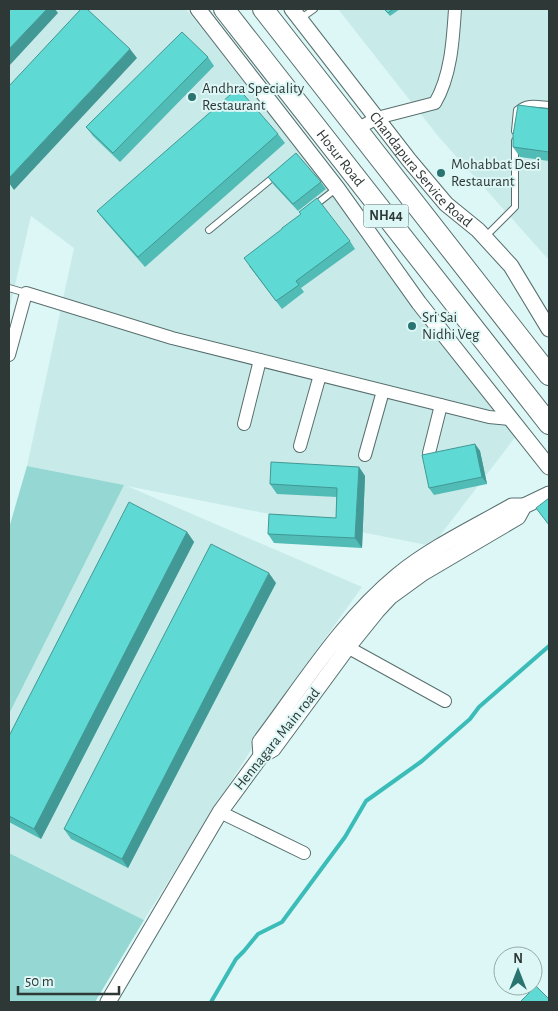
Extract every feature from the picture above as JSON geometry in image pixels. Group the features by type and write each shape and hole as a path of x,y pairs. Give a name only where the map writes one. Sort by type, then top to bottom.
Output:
{"highway":[{"name":"Hosur Road","path":"224,9 549,424"},
{"name":"Hosur Road","path":"263,9 549,376"}],"street":[{"path":"198,9 303,153 337,188 419,303 549,467"},
{"path":"357,129 376,118 435,104 443,90 447,73 455,9"},
{"name":"Chandapura Service Road","path":"296,14 376,118 446,204 485,237 512,266 549,329"},
{"path":"9,355 26,294 172,338 488,417 510,419"},
{"path":"244,424 260,360"},
{"path":"300,446 320,375"},
{"path":"365,455 383,391"},
{"path":"429,453 441,405"},
{"name":"Hennagara Main road","path":"108,1002 220,812 261,756 273,749 342,644 399,589 518,517 524,506 549,494"},
{"path":"342,644 445,701"},
{"path":"220,812 304,853"}],"lane":[{"path":"296,14 314,9"},
{"path":"485,237 514,207 516,110 528,104 549,105"},
{"path":"209,230 285,167"},
{"path":"309,210 337,188"},
{"path":"9,288 26,294"}],"shaded area":[{"path":"9,9 186,9 523,427 432,546 127,486 362,587 297,677 144,920 9,853 9,714 123,485 27,466 74,248 31,216 9,311"},
{"path":"338,9 549,9 549,260 438,136"},
{"path":"27,466 124,485 9,714 9,528"},
{"path":"9,853 144,920 95,1002 9,1002"}],"building":[{"path":"9,9 47,9 9,49"},
{"path":"81,9 87,9 130,49 9,178 9,86"},
{"path":"384,9 393,9 388,13"},
{"path":"182,32 208,57 113,153 86,127"},
{"path":"238,88 278,134 138,257 97,211"},
{"path":"518,105 549,109 549,152 513,147"},
{"path":"296,153 321,182 293,204 268,177"},
{"path":"317,198 350,241 296,281 299,285 276,301 244,258 301,214 299,212"},
{"path":"475,444 482,477 429,488 422,455"},
{"path":"271,462 359,467 355,538 268,534 269,514 336,518 337,488 270,484"},
{"path":"549,498 549,525 536,508"},
{"path":"129,502 187,532 34,829 9,816 9,736"},
{"path":"211,544 269,573 122,859 64,829"},
{"path":"543,993 549,999 549,1002 520,1002 526,996 543,996"}],"waterway":[{"path":"211,1002 236,959 258,934 282,922 345,837 366,801 422,761 470,719 479,707 549,646"}],"place":[{"name":"Andhra Speciality Restaurant","path":"192,97"},
{"name":"Mohabbat Desi Restaurant","path":"441,173"},
{"name":"Sri Sai Nidhi Veg","path":"412,326"}]}
